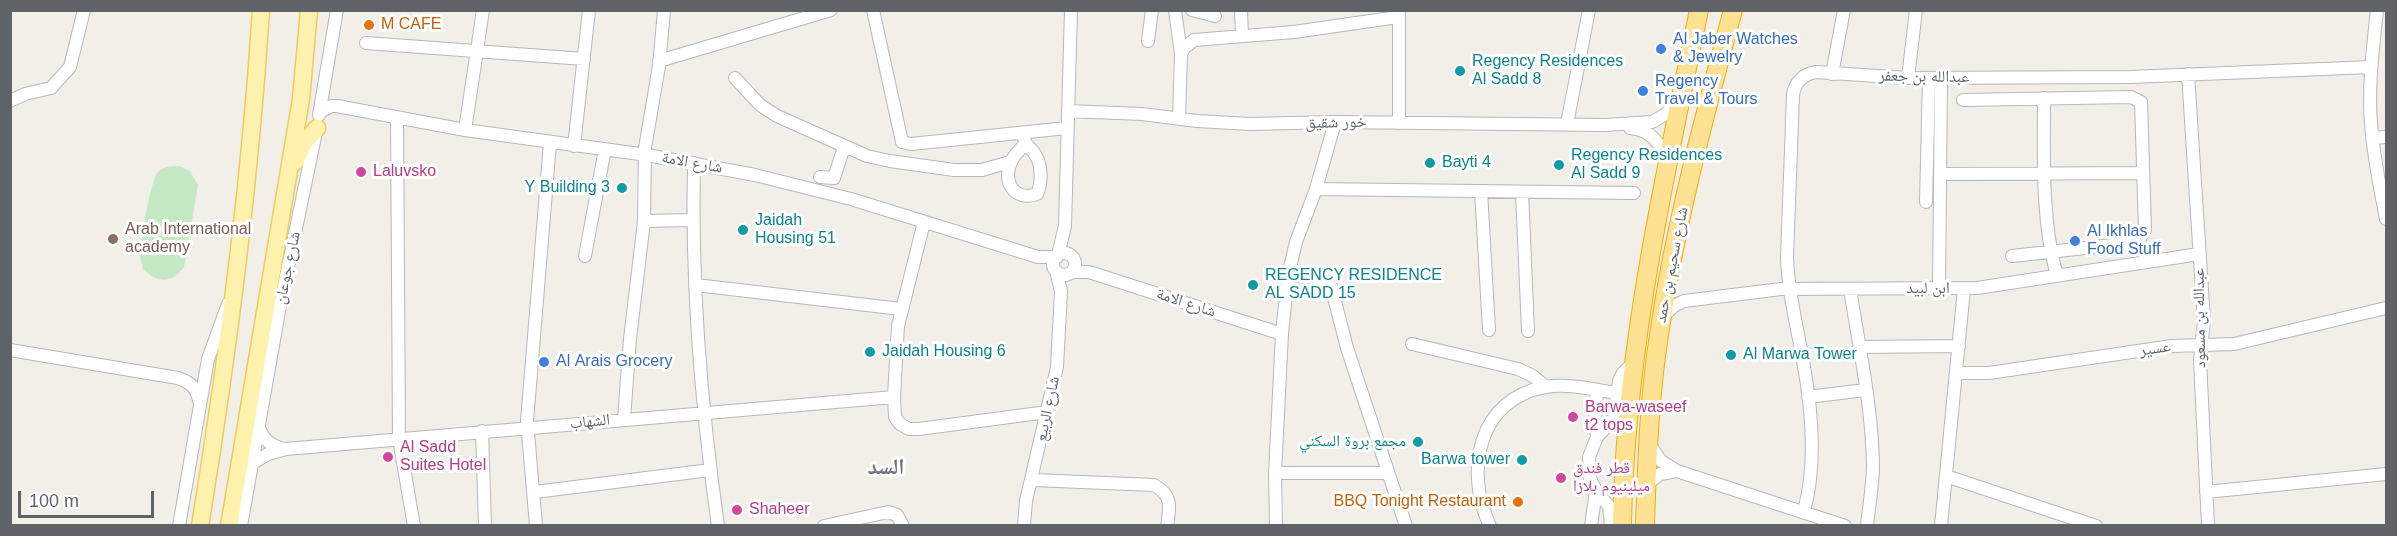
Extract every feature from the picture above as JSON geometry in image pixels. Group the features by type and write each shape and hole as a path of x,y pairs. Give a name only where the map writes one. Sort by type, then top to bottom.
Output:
{"highway":[{"name":"شارع سحيم بن حمد","path":"1622,525 1625,440 1633,363 1642,303 1699,10"},
{"name":"شارع سحيم بن حمد","path":"1645,525 1649,444 1661,317 1682,214 1733,10"}],"main road":[{"path":"200,525 235,290 254,124 261,10"},
{"name":"شارع جوعان","path":"229,525 245,466 301,99 309,10"},
{"path":"287,179 298,153 318,120"}],"street":[{"path":"10,101 25,94 51,88 70,67 84,10"},
{"name":"شارع جوعان","path":"245,466 257,424 318,120 337,10"},
{"path":"465,130 483,10"},
{"path":"574,146 589,10"},
{"path":"624,419 630,339 644,221 645,148 659,61 664,10"},
{"path":"659,61 831,10"},
{"path":"873,10 902,142 911,144 1023,139 1067,128"},
{"name":"شارع الربيع","path":"1024,525 1026,501 1033,480 1057,367 1060,291 1064,264 1071,10"},
{"path":"1148,41 1152,10"},
{"path":"1175,10 1181,54 1179,118"},
{"path":"1192,10 1215,16"},
{"path":"1241,10 1242,36"},
{"path":"1567,124 1589,10"},
{"path":"1832,74 1844,10"},
{"path":"1908,78 1916,10"},
{"path":"2377,10 2371,67 2372,138 2383,182 2386,219"},
{"path":"1181,54 1184,48 1194,40 1294,32 1398,14 1398,123"},
{"path":"366,43 584,58"},
{"name":"عبدالله بن جعفر","path":"1804,511 1810,458 1808,397 1789,289 1787,247 1794,89 1799,80 1807,74 1816,72 1935,78 2188,75 2371,67"},
{"name":"عبدالله بن مسعود","path":"2188,75 2204,321 2201,345 2208,525"},
{"path":"735,78 760,105 777,116 867,156 954,170 982,170 1010,162"},
{"path":"1935,78 1940,174 1939,290"},
{"path":"1926,202 1935,78"},
{"path":"323,92 337,106"},
{"path":"2044,98 2044,173 2051,252 2057,276"},
{"path":"1964,100 2137,98 2141,105 2145,230 2139,240 2131,243 2012,256"},
{"name":"خور شقيق","path":"1068,111 1105,111 1250,124 1335,122 1605,124 1653,122 1666,114 1681,99"},
{"name":"شارع الامة","path":"318,120 331,106 337,106 465,130 646,155 755,175 840,196 1064,264 1282,334"},
{"path":"397,118 399,439 414,525"},
{"path":"1276,525 1275,473 1282,334 1288,276 1296,242 1316,189 1335,122"},
{"name":"خور شقيق","path":"1605,124 1638,129 1649,134 1661,148 1668,165"},
{"path":"2372,138 2386,136"},
{"path":"1023,139 1038,159 1041,183 1038,194 1028,197 1013,191 1010,183 1010,162 1023,139"},
{"path":"536,525 535,492 527,428 550,143"},
{"path":"819,177 834,178 844,147"},
{"path":"585,256 604,149"},
{"path":"694,163 693,220 704,412 718,525"},
{"path":"1940,174 2143,173"},
{"path":"1316,189 1634,194"},
{"path":"1481,191 1489,330"},
{"path":"1522,192 1528,331"},
{"path":"644,221 693,220"},
{"path":"924,222 902,309 897,343 895,417 900,424 909,429 1047,412"},
{"name":"ابن لبيد","path":"1661,317 1684,301 1789,289 1964,289 2199,254"},
{"path":"1288,276 1318,278 1327,281 1331,286 1347,348 1406,525"},
{"path":"696,285 902,309"},
{"path":"1850,289 1866,390 1873,465 1867,525"},
{"path":"1941,525 1964,289"},
{"path":"179,525 206,367 215,335 235,290"},
{"name":"عسير","path":"1956,373 1989,372 2172,346 2243,343 2386,308"},
{"path":"1412,344 1518,369 1533,376 1546,387"},
{"path":"1859,347 1959,346"},
{"path":"10,350 178,378 193,376 206,367"},
{"name":"شارع سحيم بن حمد","path":"1611,525 1609,506 1596,491 1590,478 1588,464 1591,450 1598,437 1614,418 1621,377 1633,363"},
{"path":"178,378 195,389 200,402"},
{"path":"1490,525 1481,505 1477,483 1477,461 1485,432 1496,416 1510,402 1546,387 1568,386 1618,393"},
{"path":"1597,390 1595,423 1598,437"},
{"path":"1808,397 1866,390"},
{"name":"الشهاب","path":"245,466 268,454 286,449 894,397"},
{"path":"257,424 267,442 286,449"},
{"path":"483,431 485,525"},
{"path":"1649,444 1661,461 1677,471 1845,525"},
{"path":"241,525 248,485 245,466"},
{"path":"535,492 710,470"},
{"path":"1646,485 1660,474 1677,471"},
{"path":"1275,473 1388,473"},
{"path":"2206,492 2386,474"},
{"path":"1946,476 2096,525"},
{"path":"1033,480 1154,485 1165,491 1170,504 1167,525"},
{"path":"1591,525 1596,491"},
{"path":"824,525 854,522 888,512 897,515 903,525"}],"green space":[{"path":"180,166 190,171 198,185 184,267 179,273 164,280 148,274 143,269 140,248 155,177 165,167"}],"place":[{"name":"M CAFE","path":"369,25"},
{"name":"Al Jaber Watches & Jewelry","path":"1661,49"},
{"name":"Regency Residences Al Sadd 8","path":"1460,71"},
{"name":"Regency Travel & Tours","path":"1643,91"},
{"name":"Bayti 4","path":"1430,163"},
{"name":"Regency Residences Al Sadd 9","path":"1559,165"},
{"name":"Laluvsko","path":"361,172"},
{"name":"Y Building 3","path":"622,188"},
{"name":"Jaidah Housing 51","path":"743,230"},
{"name":"Arab International academy","path":"113,239"},
{"name":"Al Ikhlas Food Stuff","path":"2075,241"},
{"name":"REGENCY RESIDENCE AL SADD 15","path":"1253,285"},
{"name":"Jaidah Housing 6","path":"870,352"},
{"name":"Al Marwa Tower","path":"1731,355"},
{"name":"Al Arais Grocery","path":"544,362"},
{"name":"Barwa-waseef t2 tops","path":"1573,417"},
{"name":"مجمع بروة السكني","path":"1418,442"},
{"name":"Al Sadd Suites Hotel","path":"388,457"},
{"name":"Barwa tower","path":"1522,460"},
{"name":"قطر فندق ميلينيوم بلازا","path":"1561,478"},
{"name":"BBQ Tonight Restaurant","path":"1518,502"},
{"name":"Shaheer","path":"737,510"}],"district":[{"name":"السد","path":"886,468"}]}
